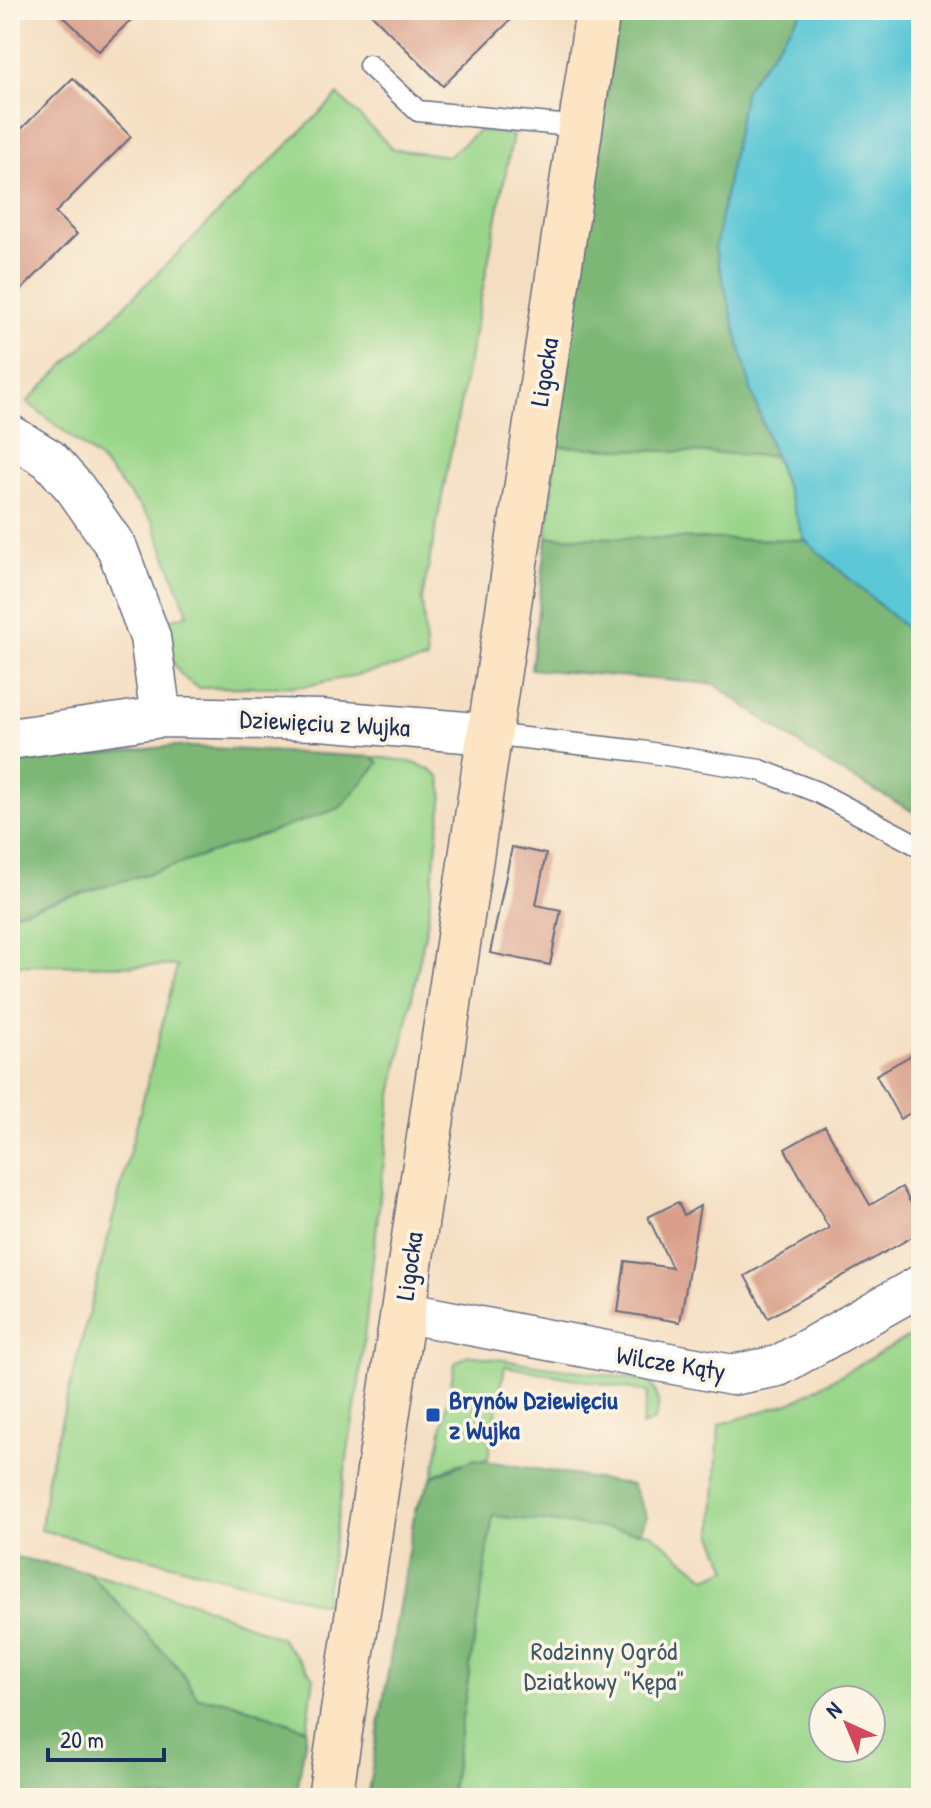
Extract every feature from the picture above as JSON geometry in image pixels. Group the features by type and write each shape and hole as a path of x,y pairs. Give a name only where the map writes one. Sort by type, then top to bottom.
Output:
{"street":[{"name":"Ligocka","path":"330,1798 598,10"},
{"path":"10,435 49,459 75,488 117,548 150,637 161,717"},
{"name":"Dziewięciu z Wujka","path":"10,739 161,717 321,720 489,734"},
{"name":"Wilcze Kąty","path":"402,1312 732,1375 778,1366 921,1285"}],"lane":[{"path":"369,65 418,111 581,127"},
{"path":"489,734 640,751 760,770 817,792 921,847"}],"green space":[{"path":"619,10 803,10 745,90 715,249 752,393 774,456 556,446"},
{"path":"338,95 393,149 449,156 479,130 513,135 422,599 427,660 306,686 200,688 183,677 170,652 162,623 188,614 153,522 100,460 27,402"},
{"path":"556,446 774,456 805,540 547,537"},
{"path":"547,537 805,540 921,641 921,816 827,764 714,684 531,669"},
{"path":"174,746 373,757 379,763 340,808 177,865 10,914 10,764"},
{"path":"373,757 409,762 433,772 440,778 443,794 427,924 391,1100 359,1382 324,1604 41,1530 47,1477 177,966 10,965 10,914 177,865 378,763"},
{"name":"Rodzinny Ogród Działkowy \"Kępa\"","path":"921,1330 921,1798 450,1798 493,1515 651,1533 707,1578 728,1569 713,1535 719,1425 792,1402"},
{"path":"468,1355 648,1381 657,1395 656,1416 654,1421 642,1426 648,1392 505,1366 488,1459 457,1464 433,1476 455,1363"},
{"path":"475,1459 632,1485 647,1516 640,1532 493,1516 450,1798 367,1798 415,1510 433,1476"},
{"path":"10,1556 88,1572 177,1666 198,1698 228,1701 307,1729 296,1798 10,1798"},
{"path":"88,1572 195,1603 280,1638 314,1677 307,1729 228,1701 198,1698 177,1666"}],"water":[{"path":"803,10 921,10 921,641 805,540 752,393 715,249 745,89"}],"building":[{"path":"57,10 141,10 99,51"},
{"path":"367,10 521,10 443,86"},
{"path":"73,78 131,137 55,213 77,234 10,301 10,140"},
{"path":"512,847 546,854 536,905 561,910 550,965 490,953"},
{"path":"921,1050 921,1107 900,1119 876,1075"},
{"path":"825,1126 870,1205 902,1187 921,1222 921,1232 768,1318 745,1276 829,1228 785,1149"},
{"path":"678,1202 684,1215 700,1206 680,1322 618,1312 625,1261 672,1268 648,1217"}],"place":[{"name":"Brynów Dziewięciu z Wujka","path":"433,1415"}]}
